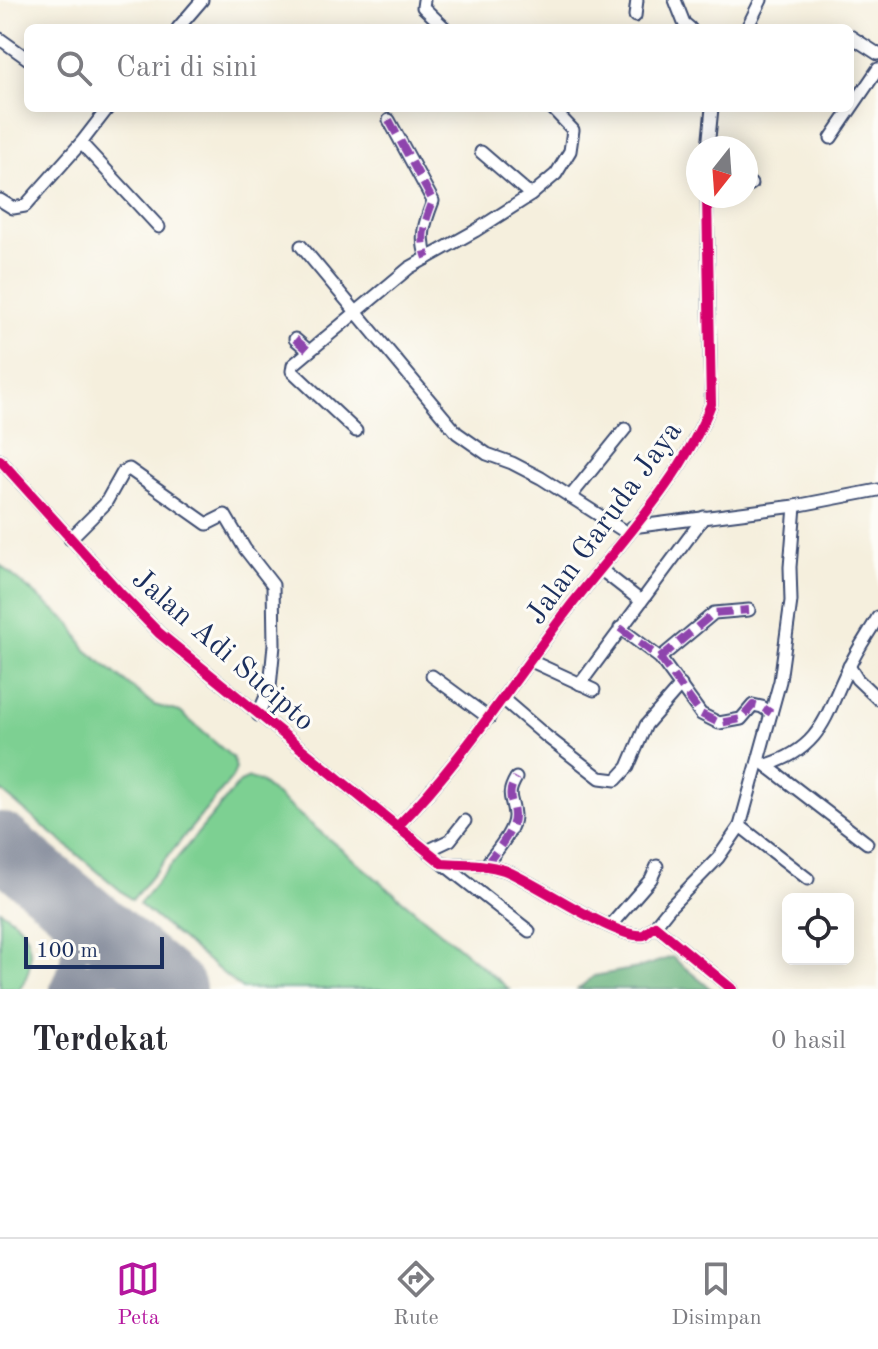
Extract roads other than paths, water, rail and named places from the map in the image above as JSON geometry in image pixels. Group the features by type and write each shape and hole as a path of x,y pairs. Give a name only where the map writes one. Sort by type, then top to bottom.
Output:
{"street":[{"path":"181,24 202,0"},
{"path":"424,0 423,7 441,24"},
{"path":"635,16 637,0"},
{"path":"675,0 685,24"},
{"path":"749,24 761,0"},
{"path":"0,39 24,56"},
{"path":"854,39 878,54"},
{"path":"854,104 878,69"},
{"path":"0,200 13,208 25,206 104,112"},
{"path":"356,431 292,371 293,365 409,268 531,195 556,174 570,151 573,130 556,112"},
{"path":"709,136 712,112"},
{"path":"831,138 849,112"},
{"path":"389,120 433,201 421,243 427,258"},
{"path":"81,143 159,227"},
{"path":"481,152 531,195"},
{"name":"Jalan Garuda Jaya","path":"397,827 429,794 489,718 671,478 699,434 711,404 710,208"},
{"path":"301,246 457,433 487,454 512,463 630,530 795,506 878,490"},
{"path":"295,339 309,351"},
{"path":"570,497 625,429"},
{"name":"Jalan Adi Sucipto","path":"0,460 159,633 529,931"},
{"path":"70,539 105,504 123,472 129,469 207,524 225,515 245,549 273,585 274,645 270,687 258,715"},
{"path":"442,863 486,865 505,871 610,926 639,937 655,926 718,858 740,826 763,763 780,681 791,601 790,567 795,506"},
{"path":"580,684 704,517"},
{"path":"600,569 641,601"},
{"path":"660,658 714,613 749,610"},
{"path":"763,763 793,755 828,717 849,666 878,617"},
{"path":"620,628 660,658 701,714 719,723 741,719 753,705 771,713"},
{"path":"531,661 594,690"},
{"path":"849,666 857,679 878,699"},
{"path":"432,676 489,718"},
{"path":"503,699 600,778 616,780 628,767 646,725 681,685"},
{"path":"763,763 867,843"},
{"path":"486,865 510,829 514,816 509,793 516,778"},
{"path":"427,851 450,840 465,821"},
{"path":"740,826 808,879"},
{"path":"610,926 651,879 657,866"},
{"path":"655,926 732,989"}]}
